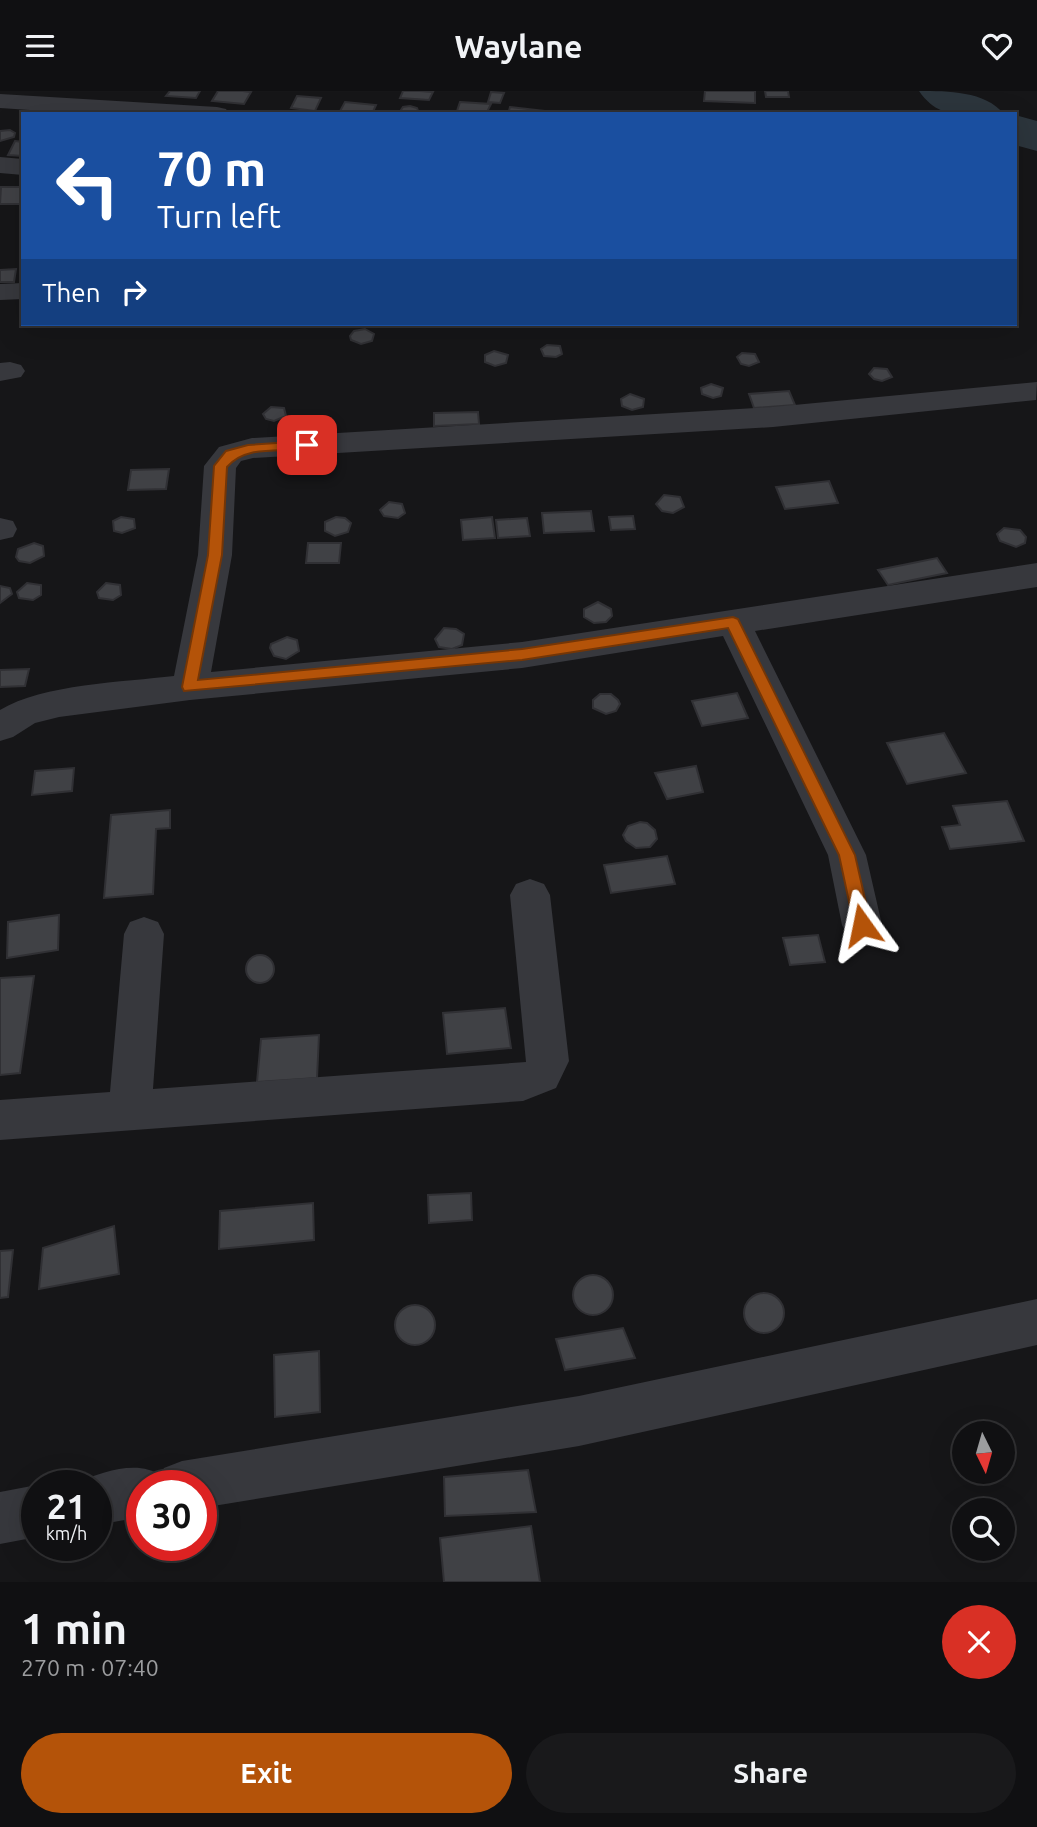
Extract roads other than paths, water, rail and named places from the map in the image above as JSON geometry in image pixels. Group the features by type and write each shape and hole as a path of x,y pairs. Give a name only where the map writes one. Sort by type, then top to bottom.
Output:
{"street":[{"path":"0,101 184,112"},
{"path":"0,165 21,167"},
{"path":"0,292 21,291"},
{"path":"190,687 215,555 220,466 230,454 252,448 773,417 1036,391"},
{"path":"0,727 25,712 59,703 190,687 522,655 1037,575"},
{"path":"733,622 847,855 862,925"},
{"path":"0,1121 130,1109 523,1082 541,1075 548,1061 530,895"},
{"path":"130,1109 144,934"},
{"path":"217,1480 579,1421 1037,1322"},
{"path":"0,1518 21,1514"}],"waterway":[{"path":"941,91 957,103 977,112"},
{"path":"1017,129 1037,138"}]}
